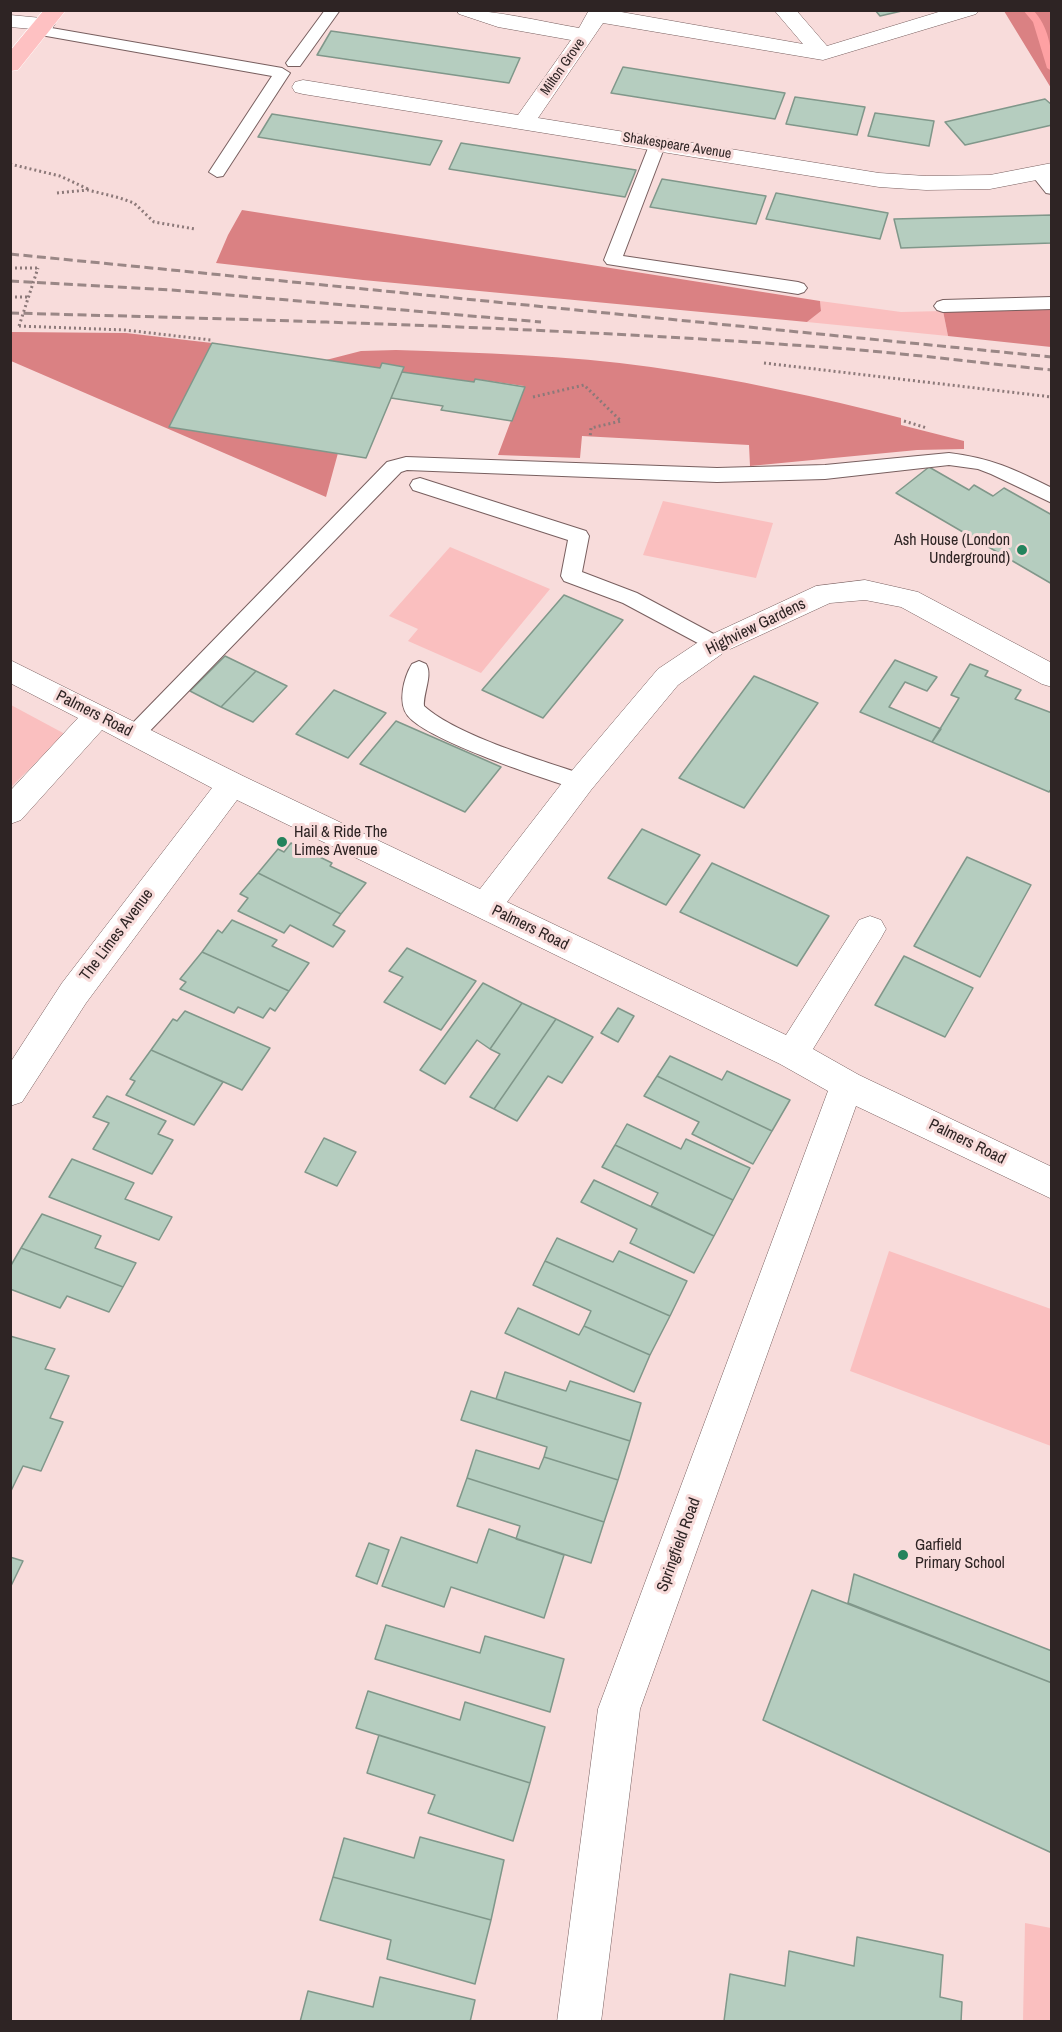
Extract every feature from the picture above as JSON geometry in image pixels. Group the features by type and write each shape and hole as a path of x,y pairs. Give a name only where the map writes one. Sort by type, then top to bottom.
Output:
{"main road":[{"path":"10,65 47,22"}],"street":[{"path":"466,10 498,21 585,36"},
{"path":"784,10 823,54"},
{"path":"598,13 823,54 969,10"},
{"name":"Milton Grove","path":"524,122 585,36 598,13"},
{"path":"10,21 47,22"},
{"name":"Shakespeare Avenue","path":"303,87 903,182 957,184 1047,177"},
{"name":"Highview Gardens","path":"485,907 580,782 668,677 716,644 826,593 865,590 908,599 1052,676"},
{"name":"Palmers Road","path":"10,670 232,784 792,1054 847,1085 1052,1184"},
{"path":"10,812 97,716"},
{"name":"The Limes Avenue","path":"10,1092 74,993 232,784"},
{"path":"792,1054 870,930"},
{"name":"Springfield Road","path":"579,2022 619,1709 847,1085"}],"lane":[{"path":"294,63 333,10"},
{"path":"47,22 282,72 217,172"},
{"path":"658,143 613,260 798,288"},
{"path":"943,306 1052,303"},
{"path":"133,734 394,467 406,463 589,471 770,474 825,472 950,459 980,463 998,469 1052,496"},
{"path":"420,485 579,536 571,576 630,598 716,644"},
{"path":"419,669 413,702 416,712 426,720 455,734 580,782"}],"path":[{"path":"10,164 60,176 88,190 134,203 154,222 195,229"},
{"path":"57,193 88,190"},
{"path":"10,268 38,268 19,326 125,330 211,340"},
{"path":"10,297 28,297"},
{"path":"764,363 1052,397"},
{"path":"534,397 584,385 621,421 591,428 589,471"}],"shaded area":[{"path":"1004,11 1051,11 1051,88"},
{"path":"242,210 820,301 821,311 807,322 363,280 216,263"},
{"path":"820,301 901,312 943,311 948,336 807,322 821,311"},
{"path":"1051,309 1051,347 948,336 943,311"},
{"path":"11,332 126,333 212,343 169,427 338,453 326,497 11,361"},
{"path":"396,350 588,360 714,377 901,418 901,425 964,441 964,449 917,450 750,466 749,445 582,436 580,458 498,455 524,386 402,372 404,367 382,363 380,368 326,360 361,351"},
{"path":"663,501 773,523 756,578 643,555"},
{"path":"450,547 550,589 481,673 408,641 418,629 389,616"},
{"path":"11,705 65,734 11,787"},
{"path":"889,1251 1051,1309 1051,1446 850,1371"},
{"path":"1025,1923 1051,1928 1051,2021 1023,2021"}],"building":[{"path":"875,10 906,10 880,16"},
{"path":"331,31 520,58 509,83 317,55"},
{"path":"623,67 785,93 775,119 611,93"},
{"path":"795,97 865,107 857,135 786,124"},
{"path":"1045,99 1052,105 1052,125 965,145 945,122"},
{"path":"875,113 934,121 929,146 868,136"},
{"path":"272,114 442,141 430,165 258,137"},
{"path":"461,143 636,170 625,197 449,169"},
{"path":"662,179 766,196 756,224 650,207"},
{"path":"776,193 888,213 880,239 766,219"},
{"path":"1052,215 1052,243 901,248 894,219"},
{"path":"212,343 380,368 382,363 404,367 366,458 169,427"},
{"path":"402,372 474,382 475,379 525,387 512,421 441,410 443,406 391,398"},
{"name":"Ash House (London Underground)","path":"929,467 969,490 974,485 993,496 1004,488 1052,515 1052,584 896,493"},
{"path":"564,595 623,620 543,718 482,690"},
{"path":"225,656 256,671 221,707 190,691"},
{"path":"895,660 937,677 927,691 905,682 889,707 941,729 932,742 860,712"},
{"path":"970,664 988,671 985,676 1021,690 1015,699 1052,713 1052,788 1049,792 932,742 959,698 951,695"},
{"path":"256,671 287,686 253,722 221,707"},
{"path":"754,676 818,703 744,808 679,778"},
{"path":"334,690 386,713 348,758 296,734"},
{"path":"396,721 501,767 465,812 360,764"},
{"path":"642,829 700,855 666,905 608,878"},
{"path":"291,843 332,863 330,866 366,883 341,914 258,873 278,849 284,852"},
{"path":"967,857 1031,885 980,977 914,946"},
{"path":"712,863 829,916 797,966 680,912"},
{"path":"258,873 341,914 333,925 345,931 333,947 290,925 284,933 238,911 248,898 240,894"},
{"path":"232,920 277,940 272,946 309,963 289,991 202,952 218,930 222,933"},
{"path":"407,948 476,981 441,1030 384,1002 403,977 389,971"},
{"path":"202,952 289,991 275,1011 270,1008 263,1018 238,1007 234,1013 180,989 186,982 180,979"},
{"path":"904,956 973,988 945,1037 875,1005"},
{"path":"483,983 522,1003 490,1049 477,1040 445,1084 420,1070"},
{"path":"522,1003 556,1019 494,1109 470,1097 500,1054 490,1049"},
{"path":"618,1008 634,1016 618,1042 601,1033"},
{"path":"185,1011 270,1048 242,1090 151,1050 173,1019 177,1021"},
{"path":"556,1019 593,1037 562,1083 548,1076 517,1121 494,1109"},
{"path":"151,1050 223,1082 194,1125 126,1095 135,1081 130,1079"},
{"path":"670,1056 722,1080 727,1071 790,1100 772,1131 657,1076"},
{"path":"657,1076 772,1131 753,1164 692,1134 699,1122 644,1096"},
{"path":"107,1096 166,1121 158,1134 173,1140 152,1174 93,1149 109,1123 93,1117"},
{"path":"627,1124 681,1149 686,1139 750,1168 733,1200 615,1145"},
{"path":"324,1138 356,1152 337,1186 305,1172"},
{"path":"615,1145 733,1200 714,1236 651,1206 658,1193 602,1167"},
{"path":"72,1159 134,1183 125,1199 172,1217 159,1240 49,1197"},
{"path":"594,1180 714,1236 694,1273 630,1243 637,1229 581,1202"},
{"path":"42,1214 101,1236 95,1248 136,1263 123,1287 21,1248"},
{"path":"557,1238 613,1262 619,1251 687,1281 670,1316 545,1261"},
{"path":"21,1248 123,1287 109,1312 67,1296 60,1308 10,1289 10,1267"},
{"path":"545,1261 670,1316 650,1355 584,1326 591,1311 533,1285"},
{"path":"518,1308 579,1335 584,1326 650,1355 634,1392 505,1333"},
{"path":"10,1336 55,1349 45,1369 69,1376 50,1418 63,1422 41,1471 23,1466 10,1493"},
{"path":"505,1372 566,1391 570,1381 641,1403 630,1441 496,1399"},
{"path":"471,1391 630,1441 618,1480 544,1457 547,1447 461,1420"},
{"path":"476,1450 539,1469 544,1457 618,1480 604,1522 467,1478"},
{"path":"467,1478 604,1522 591,1563 516,1539 520,1526 457,1506"},
{"path":"489,1529 564,1555 544,1618 451,1587 444,1607 382,1586 401,1537 477,1563"},
{"path":"369,1543 389,1550 377,1584 356,1576"},
{"path":"10,1557 23,1561 10,1588"},
{"path":"854,1574 1052,1651 1052,1683 848,1603"},
{"path":"812,1590 1052,1683 1052,1853 763,1720"},
{"path":"386,1625 480,1653 485,1636 564,1659 550,1712 375,1659"},
{"path":"368,1691 460,1720 465,1702 545,1727 530,1783 356,1728"},
{"path":"379,1735 530,1783 513,1841 428,1813 435,1795 367,1773"},
{"path":"420,1837 504,1860 491,1920 333,1877 344,1838 414,1858"},
{"path":"333,1877 491,1920 475,1984 387,1959 391,1940 320,1920"},
{"path":"857,1937 943,1955 940,1997 962,2002 961,2022 724,2021 730,1974 785,1986 789,1951 854,1966"},
{"path":"380,1977 475,2000 470,2022 300,2022 308,1991 373,2007"}],"waterway":[{"path":"1027,10 1038,21 1052,68"}],"railway":[{"path":"10,254 1052,357"},
{"path":"10,281 172,290 541,322"},
{"path":"10,313 508,329 707,339 838,348 1052,370"}],"place":[{"name":"Ash House (London Underground)","path":"1022,550"},
{"name":"Hail & Ride The Limes Avenue","path":"282,842"},
{"name":"Garfield Primary School","path":"903,1555"}]}
